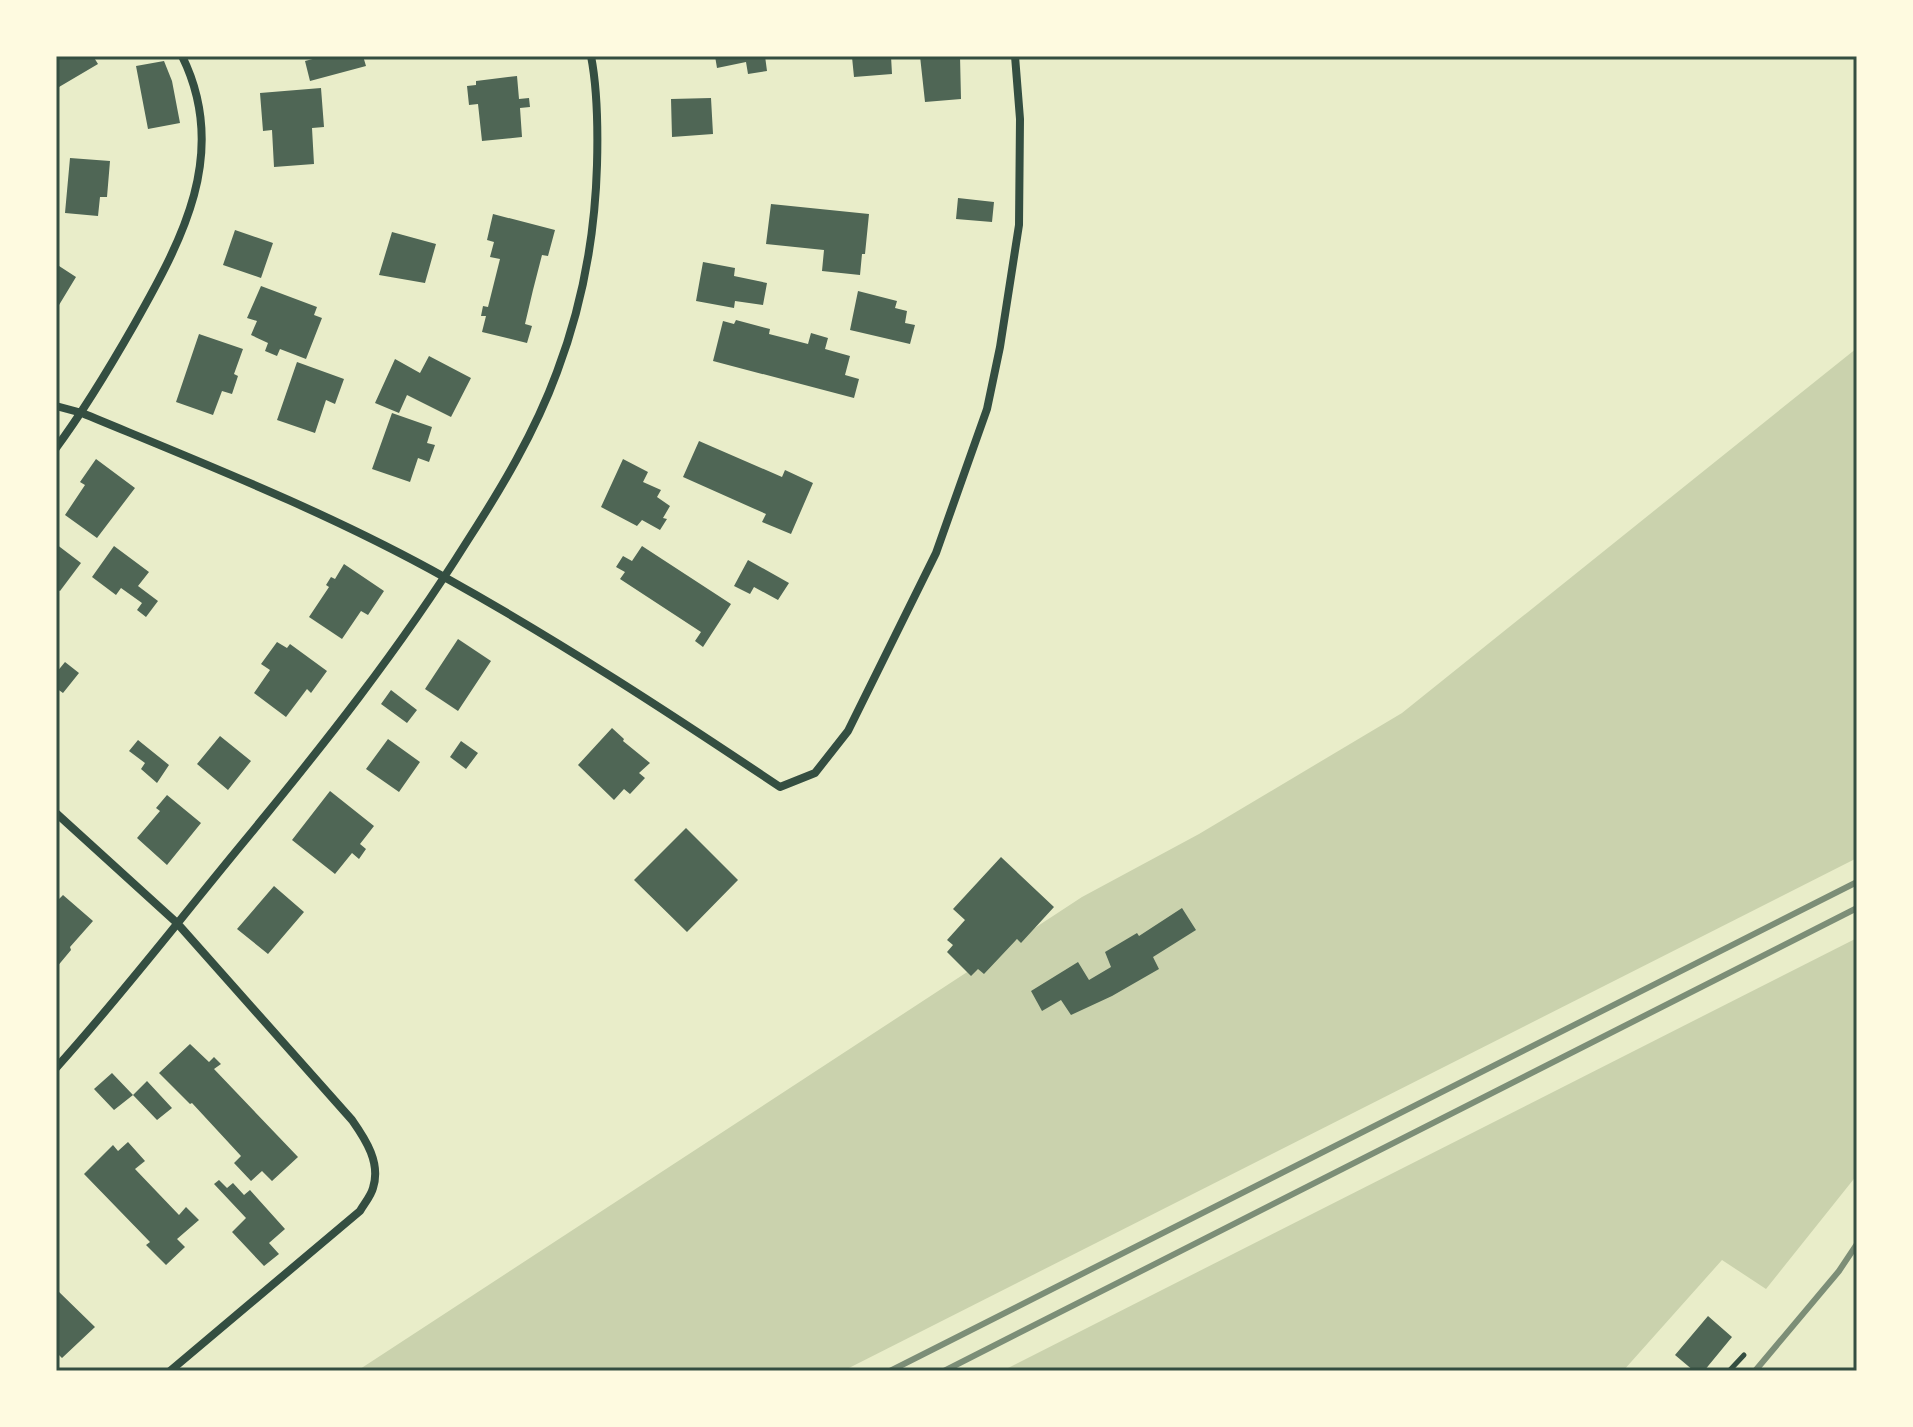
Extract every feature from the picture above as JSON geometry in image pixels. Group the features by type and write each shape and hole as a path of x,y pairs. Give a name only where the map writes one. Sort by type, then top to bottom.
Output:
{"street":[{"path":"56,448 82,413 170,261 187,224 203,152 200,110 191,74 182,56"},
{"path":"56,1068 386,664 491,504 532,429 557,372 578,305 590,247 597,132 591,56"},
{"path":"56,406 82,413 265,489 445,577 617,679 780,787 815,773 848,731 936,553 987,409 1019,225 1020,119 1015,56"},
{"path":"56,813 177,923 352,1120 366,1140 374,1162 373,1189 360,1211 170,1371"}],"path":[{"path":"1729,1371 1744,1355"}],"green space":[{"path":"1857,348 1857,858 843,1371 357,1371 1082,897 1199,834 1402,713"},
{"path":"1857,938 1857,1175 1766,1289 1722,1260 1623,1371 1002,1371"}],"building":[{"path":"56,56 93,56 98,64 59,87 56,82"},
{"path":"324,56 363,56 366,66 310,81 305,61"},
{"path":"715,56 765,56 767,71 748,74 746,62 717,68"},
{"path":"891,56 892,74 854,77 852,57"},
{"path":"920,56 960,56 961,99 925,102"},
{"path":"164,61 172,81 180,123 148,129 136,66"},
{"path":"517,76 519,99 529,98 530,107 520,108 522,137 482,141 478,104 469,105 467,86 476,85 476,81"},
{"path":"321,88 324,127 312,128 314,164 274,167 272,130 263,131 260,93"},
{"path":"711,98 713,134 672,137 671,99"},
{"path":"70,158 110,161 107,197 100,197 98,216 65,213"},
{"path":"958,198 994,202 992,222 956,219"},
{"path":"771,204 869,214 860,275 822,271 824,250 766,244"},
{"path":"493,214 555,230 548,256 542,255 533,290 525,324 532,326 527,343 482,332 486,316 481,316 483,306 488,307 500,259 490,257 494,242 487,240"},
{"path":"235,230 273,243 261,278 223,265"},
{"path":"392,232 436,244 425,283 379,275"},
{"path":"703,262 735,268 734,276 767,283 763,305 735,301 734,308 696,301"},
{"path":"56,264 76,277 56,310"},
{"path":"261,286 317,307 314,315 322,318 306,359 280,349 277,356 265,351 268,343 251,335 257,321 247,318"},
{"path":"858,291 897,301 895,308 907,311 905,323 915,325 910,344 850,330"},
{"path":"736,320 770,329 769,334 808,344 811,333 828,338 825,349 850,356 845,375 859,379 854,398 713,361 723,321 734,324"},
{"path":"199,334 243,349 234,374 238,376 232,394 222,391 213,415 176,402"},
{"path":"429,356 471,378 451,417 407,395 399,413 375,403 395,359 420,373"},
{"path":"297,362 344,379 335,404 326,400 315,433 277,420"},
{"path":"392,413 432,427 427,443 435,445 429,462 418,458 410,482 372,469"},
{"path":"699,441 782,477 785,470 813,483 791,534 762,522 766,514 683,477"},
{"path":"96,459 135,488 97,538 65,515 85,485 80,482"},
{"path":"623,459 648,472 643,482 661,490 657,497 670,506 660,530 642,520 637,526 601,507"},
{"path":"56,544 81,563 56,592"},
{"path":"114,546 149,572 138,586 158,601 146,617 137,610 142,603 121,588 116,595 92,577"},
{"path":"642,546 731,604 703,647 695,641 701,632 620,579 625,572 616,567 623,556 632,561"},
{"path":"748,560 789,583 778,600 754,587 750,594 734,586"},
{"path":"344,564 384,591 368,615 361,611 342,639 309,617 329,587 326,585 331,577 335,579"},
{"path":"458,639 491,661 458,711 425,689"},
{"path":"277,642 287,648 290,644 327,671 311,693 307,689 286,717 254,693 270,670 261,664"},
{"path":"65,662 79,673 63,693 56,688 56,673"},
{"path":"391,690 417,710 407,723 381,704"},
{"path":"612,728 650,763 639,773 645,778 630,794 624,789 614,800 578,765"},
{"path":"220,736 251,761 228,790 197,764"},
{"path":"388,739 420,762 399,792 366,769"},
{"path":"138,740 169,765 157,783 141,769 145,763 129,751"},
{"path":"461,741 478,753 466,769 450,757"},
{"path":"330,791 374,826 360,844 366,849 359,859 352,853 335,874 292,840"},
{"path":"167,795 201,823 167,865 137,838 160,811 156,808"},
{"path":"686,828 738,880 687,932 634,880"},
{"path":"1001,857 1054,907 1021,943 1017,939 984,974 978,969 971,976 947,952 953,945 947,940 965,920 953,909"},
{"path":"274,886 304,912 268,954 237,929"},
{"path":"63,895 93,921 56,968 56,902"},
{"path":"1182,908 1196,930 1153,957 1159,969 1071,1015 1061,1000 1042,1011 1031,991 1078,962 1089,980 1111,967 1105,952 1137,933 1139,936"},
{"path":"190,1044 209,1062 214,1057 221,1064 214,1069 298,1157 272,1181 262,1171 251,1181 234,1163 241,1156 159,1073"},
{"path":"112,1073 133,1095 114,1110 94,1089"},
{"path":"147,1081 172,1108 157,1120 133,1095"},
{"path":"128,1142 145,1161 135,1169 179,1215 186,1207 199,1220 177,1239 185,1247 166,1265 146,1245 150,1242 84,1174 113,1145 118,1151"},
{"path":"219,1180 227,1188 233,1183 244,1195 250,1190 285,1229 269,1243 279,1254 264,1266 232,1232 246,1218 214,1184"},
{"path":"56,1289 95,1327 62,1358 56,1352"},
{"path":"1708,1316 1732,1337 1704,1371 1694,1371 1675,1355"}],"railway":[{"path":"890,1371 1857,882"},
{"path":"944,1371 1857,908"},
{"path":"1755,1371 1839,1271 1857,1244"}]}
